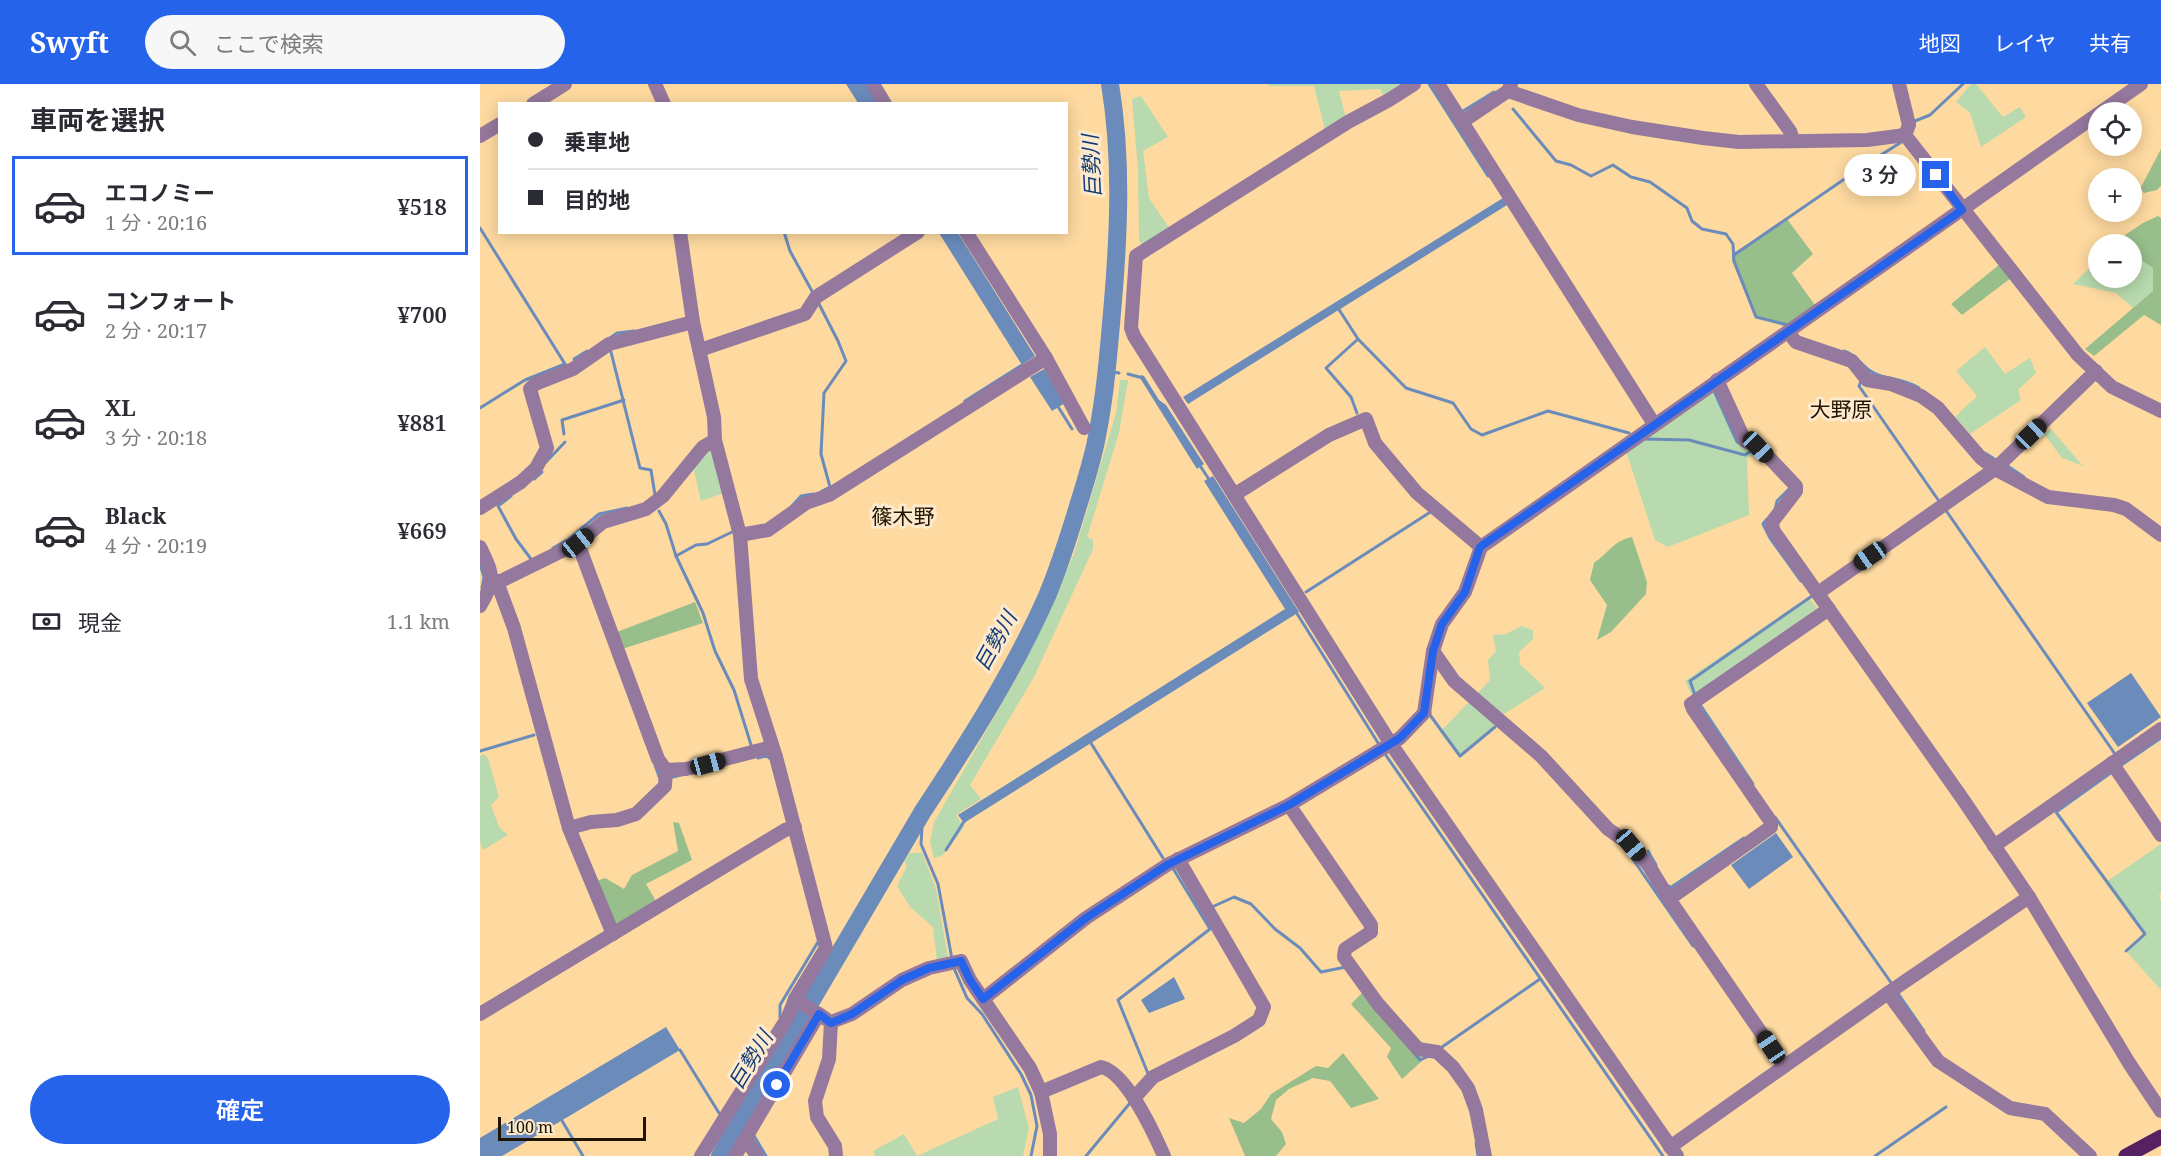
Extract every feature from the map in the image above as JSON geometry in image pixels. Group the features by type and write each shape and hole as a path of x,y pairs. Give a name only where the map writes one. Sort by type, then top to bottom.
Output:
{"main road":[{"path":"2126,1156 2161,1137"}],"street":[{"path":"536,102 564,84"},
{"path":"655,84 663,102"},
{"path":"873,84 884,102"},
{"path":"1414,84 1348,122 1136,256 1131,328 1177,406 1391,744 1671,1152 1784,1066 2029,897"},
{"path":"1438,84 1654,424"},
{"path":"1756,84 1790,131 1793,140"},
{"path":"1899,84 1909,125 1905,135"},
{"path":"2116,102 2141,84"},
{"path":"1462,122 1510,87 1578,115 1632,128 1739,142 1867,140 1905,135"},
{"path":"983,999 1086,918 1178,859 1289,805 1400,738 1424,713 1433,651 1442,624 1465,592 1480,547 2088,121"},
{"path":"480,136 498,125"},
{"path":"1905,135 2078,355 2112,387 2161,411"},
{"path":"680,234 693,322 714,417 715,440 740,535 752,679 795,827 826,948 795,999 788,1017 701,1156"},
{"path":"700,350 805,314 816,297 915,234"},
{"path":"967,234 1046,358 1084,428"},
{"path":"480,508 522,482 536,468 547,448 530,389 535,384 573,369 609,344 693,322"},
{"path":"1788,332 1796,342 1852,361 1867,380 1892,384 1920,396 1938,408 1981,458 1995,469 2048,497 2114,505 2126,509 2161,535"},
{"path":"740,535 768,530 806,503 829,495 1046,358"},
{"path":"1818,593 1995,469 2096,371"},
{"path":"1717,380 1744,441 1758,447 1796,486 1796,491 1772,522 1773,530 2029,897 2129,1063 2161,1111"},
{"path":"1234,495 1329,435 1365,419 1375,443 1417,493 1480,547"},
{"path":"492,581 501,581 578,543 603,522 646,509 663,496 703,447 715,440"},
{"path":"569,828 591,822 617,820 636,814 665,786 666,770 658,759 578,543"},
{"path":"480,547 491,570 492,581 480,606"},
{"path":"492,581 501,590 514,628 569,828 613,934"},
{"path":"1669,899 1772,827 1771,822 1693,710 1692,704 1829,609"},
{"path":"1433,651 1454,681 1541,756 1608,829 1631,845 1648,866 1784,1066"},
{"path":"1994,846 2115,767 2161,729"},
{"path":"666,770 686,769 772,747"},
{"path":"2115,767 2161,834"},
{"path":"1289,805 1371,926 1371,932 1345,949 1344,957 1378,1004 1418,1049 1437,1052 1454,1067 1468,1088 1476,1110 1485,1156"},
{"path":"480,1014 785,830 795,827"},
{"path":"1134,1098 1153,1077 1234,1036 1259,1020 1264,1007 1178,859"},
{"path":"795,999 825,1018 852,1014 902,980 929,968 961,961 970,980 1030,1068 1041,1092 1050,1134 1050,1156"},
{"path":"1888,993 1938,1061 2010,1108 2045,1114 2090,1156"},
{"path":"735,1156 825,1018"},
{"path":"825,1018 829,1059 815,1101 816,1117 835,1146 836,1156"},
{"path":"1041,1092 1101,1067 1109,1069 1134,1098 1164,1156"},
{"path":"746,1138 757,1156"}],"green space":[{"path":"1268,84 1403,84 1384,97 1380,89 1339,91 1346,118 1325,130 1314,86 1269,86"},
{"path":"1971,84 1976,84 2003,117 2020,107 2026,117 1981,147 1970,113 1956,102"},
{"path":"1141,96 1168,137 1143,151 1149,198 1170,229 1143,245 1139,241 1138,170 1132,99"},
{"path":"2161,149 2161,186 2157,190 2144,193 2142,185"},
{"path":"2158,216 2161,218 2161,325 2144,315 2094,356 2085,349 2153,291 2153,268 2142,261 2142,234 2126,234"},
{"path":"1787,219 1813,254 1792,273 1817,308 1787,327 1755,317 1732,261 1732,254"},
{"path":"2142,261 2153,268 2153,291 2133,308 2116,293 2092,288 2142,288"},
{"path":"2000,264 2011,278 1962,315 1951,304"},
{"path":"2088,270 2088,287 2073,284"},
{"path":"1985,347 2005,374 2030,358 2036,373 2018,390 2021,400 1970,434 1955,417 1977,396 1956,371"},
{"path":"1120,380 1128,380 1119,433 1087,537 1093,539 1093,549 1034,677 970,785 981,799 956,815 964,827 943,855 934,858 930,842 934,822 1017,677 1074,554 1116,413"},
{"path":"1715,388 1740,441 1756,454 1747,458 1749,515 1668,547 1655,540 1626,451"},
{"path":"2051,429 2083,466 2062,458 2044,434"},
{"path":"705,451 716,452 727,492 701,501 693,466"},
{"path":"1632,537 1647,582 1646,594 1611,632 1597,640 1607,605 1590,580 1594,563 1616,544"},
{"path":"1808,597 1820,611 1693,698 1685,681"},
{"path":"695,602 703,623 622,649 617,632"},
{"path":"1521,626 1533,630 1533,639 1519,652 1520,664 1545,688 1504,714 1484,737 1460,758 1440,732 1490,680 1488,660 1496,651 1493,635 1506,634"},
{"path":"483,754 488,758 499,797 491,805 499,827 508,835 483,850 480,842 480,756"},
{"path":"673,822 679,823 692,860 646,884 657,903 614,927 594,882 605,878 624,889 632,875 678,851"},
{"path":"2161,844 2161,893 2159,895 2161,901 2161,990 2126,951 2145,934 2106,882"},
{"path":"910,853 922,853 936,888 948,958 937,961 933,927 910,907 897,886 907,866 904,861"},
{"path":"1364,991 1423,1060 1402,1079 1387,1057 1391,1048 1351,1004"},
{"path":"1343,1053 1379,1099 1351,1108 1330,1081 1313,1078 1289,1089 1276,1100 1271,1119 1282,1132 1286,1144 1276,1156 1245,1156 1229,1118 1244,1123 1261,1109 1271,1094 1316,1066 1328,1068"},
{"path":"1018,1087 1029,1128 1023,1156 917,1156 998,1119 993,1097"},
{"path":"904,1134 917,1156 875,1156 873,1151"}],"water":[{"path":"846,84 866,84 877,102 857,102"},
{"path":"1503,198 1507,205 1188,404 1183,397"},
{"path":"940,234 959,234 1035,356 1022,365"},
{"path":"1044,369 1065,403 1052,411 1030,377"},
{"path":"1141,375 1144,376 1159,400 1166,405 1204,464 1197,469 1140,378"},
{"path":"1213,476 1299,612 964,823 958,815 1285,609 1204,481"},
{"path":"2131,673 2161,717 2118,747 2087,703"},
{"path":"1776,833 1793,857 1749,889 1731,865"},
{"path":"1174,977 1185,999 1149,1013 1141,1000"},
{"path":"666,1027 680,1050 502,1156 480,1156 480,1138"}],"waterway":[{"name":"巨勢川","path":"720,1156 923,811 1005,679 1034,624 1056,574 1093,453 1107,368 1118,220 1118,165 1110,84"},
{"path":"1429,84 1488,176"},
{"path":"1914,124 1915,121 1930,115 1963,84"},
{"path":"1463,111 1494,92"},
{"path":"1513,109 1556,161 1571,165 1591,176 1613,165 1631,177 1650,182 1687,208 1692,221 1702,229 1726,234 1733,244 1734,261 1756,317 1788,325"},
{"path":"1734,255 1903,141"},
{"path":"480,228 565,364 525,380 480,408"},
{"path":"785,234 790,251 813,293"},
{"path":"818,302 846,361 824,393 821,454 830,487 822,491"},
{"path":"1338,308 1358,339 1326,368 1351,397 1357,413"},
{"path":"610,338 617,333 634,331"},
{"path":"1358,339 1406,388 1453,403 1471,429 1482,435 1548,411 1629,433"},
{"path":"610,348 640,468 651,470 655,495"},
{"path":"574,359 587,351"},
{"path":"1844,351 1874,373 1907,382 1919,388"},
{"path":"965,401 1022,365"},
{"path":"1107,371 1119,373"},
{"path":"1128,374 1143,378"},
{"path":"1861,381 1859,386 1941,504"},
{"path":"1714,391 1737,442 1741,444"},
{"path":"564,434 562,420 624,400"},
{"path":"1057,405 1072,429"},
{"path":"1645,439 1689,440 1745,455 1755,451"},
{"path":"546,462 565,442"},
{"path":"1985,453 1996,460"},
{"path":"1199,464 1210,481"},
{"path":"2006,465 2024,477"},
{"path":"534,479 542,472"},
{"path":"1775,510 1777,501 1789,489"},
{"path":"792,506 801,496 813,494"},
{"path":"511,496 498,506 516,539 531,559"},
{"path":"553,548 569,539 599,514 627,508"},
{"path":"1945,509 2115,754"},
{"path":"659,511 666,524 676,556 703,613 715,651 734,690 752,748"},
{"path":"1306,592 1432,511"},
{"path":"1767,519 1763,524 1770,538 1801,581"},
{"path":"676,556 696,545 707,544 732,532"},
{"path":"480,564 484,577 482,588"},
{"path":"1695,695 1690,681 1812,596"},
{"path":"1296,612 1380,746"},
{"path":"1699,703 1753,784"},
{"path":"1430,712 1460,756 1495,727"},
{"path":"480,751 534,735"},
{"path":"2120,766 2161,738"},
{"path":"1089,740 1163,858"},
{"path":"1383,751 1663,1156"},
{"path":"758,758 769,755 769,758"},
{"path":"655,765 660,779"},
{"path":"2112,772 2056,812 2145,934 2126,951"},
{"path":"673,777 681,775"},
{"path":"923,811 921,844 938,884 952,959"},
{"path":"1775,817 1892,984"},
{"path":"946,850 965,820"},
{"path":"1669,886 1670,888 1744,838"},
{"path":"1648,851 1656,865"},
{"path":"1630,855 1693,946"},
{"path":"1149,1076 1118,1000 1210,929 1174,870"},
{"path":"1212,907 1234,897 1251,904 1275,929 1300,948 1321,972 1346,967"},
{"path":"780,1017 780,1005 818,942"},
{"path":"953,966 967,998 982,1014 1021,1074 1031,1095 1037,1126 1031,1156"},
{"path":"1442,1047 1540,979"},
{"path":"1897,992 1924,1031"},
{"path":"680,1050 719,1113"},
{"path":"1415,1054 1420,1060 1429,1056"},
{"path":"1086,1156 1130,1103"},
{"path":"1875,1156 1946,1107"},
{"path":"561,1119 583,1156"},
{"path":"753,1134 766,1156"},
{"path":"1476,1143 1478,1156"}],"district":[{"name":"大野原","path":"1841,410"},
{"name":"篠木野","path":"903,517"}],"route":[{"path":"777,1085 819,1014 831,1023 852,1014 902,980 929,968 961,961 983,999 1086,918 1167,865 1289,805 1400,738 1424,713 1433,651 1442,624 1465,592 1480,547 1962,210 1936,175"}]}
